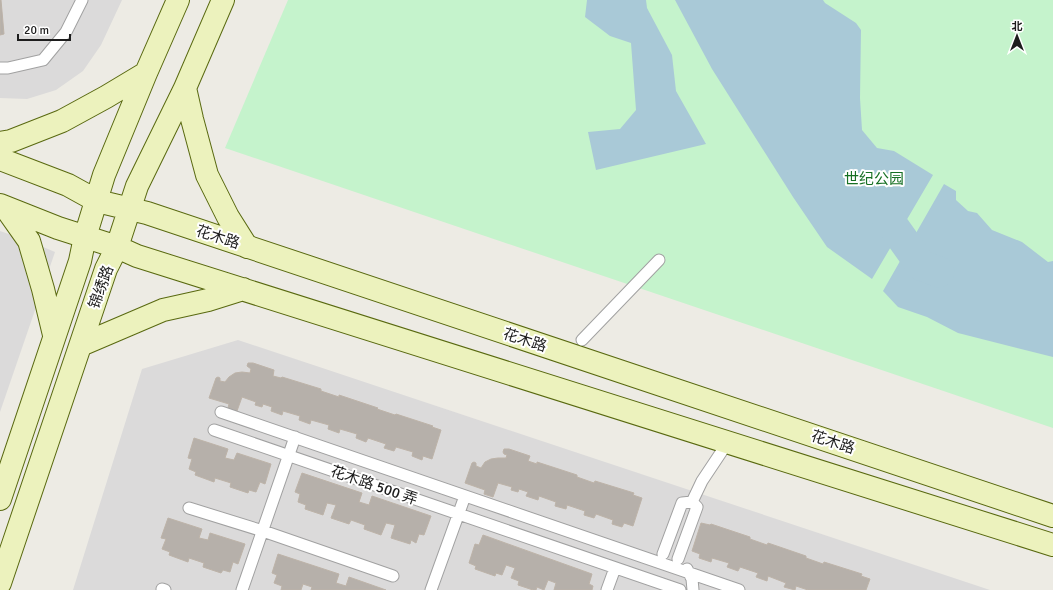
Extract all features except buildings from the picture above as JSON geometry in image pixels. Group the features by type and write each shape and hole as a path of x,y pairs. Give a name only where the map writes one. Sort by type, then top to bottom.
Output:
{"main road":[{"name":"锦绣路","path":"0,499 80,261 85,237 104,175 178,0"},
{"name":"锦绣路","path":"0,582 106,269 117,247 138,186 185,88 223,0"},
{"path":"0,143 11,141 62,121 146,73"},
{"path":"185,88 208,175 228,217 247,247"},
{"name":"花木路","path":"0,159 68,185 97,201 147,213 1053,516"},
{"path":"2,206 58,228 117,247 137,256 1053,545"},
{"path":"2,206 29,241 43,288 54,335"},
{"path":"81,345 163,310 208,300 243,289"}],"lane":[{"path":"0,68 8,68 42,60 66,32 82,0"},
{"path":"582,340 659,260"},
{"path":"221,412 739,590"},
{"name":"花木路 500 弄","path":"214,430 680,590"},
{"path":"242,590 295,437"},
{"path":"692,502 702,481 728,442"},
{"path":"431,590 465,496"},
{"path":"664,554 682,502 692,502 697,507 678,559"},
{"path":"189,508 263,531 393,576"},
{"path":"607,590 619,569 629,565 642,556 649,554 664,554 678,559 690,573 693,590"}],"shaded area":[{"path":"0,0 122,0 101,45 83,71 56,90 27,99 0,98"},
{"path":"0,231 55,252 0,412"},
{"path":"238,340 990,590 73,590 142,369"}],"green space":[{"name":"世纪公园","path":"288,0 1053,0 1053,428 225,148"}],"water":[{"path":"587,0 646,0 647,8 672,55 676,91 706,144 596,170 588,132 620,129 636,110 631,43 610,36 585,17"},
{"path":"675,0 823,0 825,3 856,23 861,30 860,98 862,130 877,148 894,151 933,175 872,279 827,247 793,197 712,69"},
{"path":"944,184 956,191 956,200 968,211 977,213 992,230 1022,242 1048,262 1053,261 1053,357 958,333 927,317 898,307 883,291"}],"waterway":[{"path":"874,199 921,265 939,272"}]}
